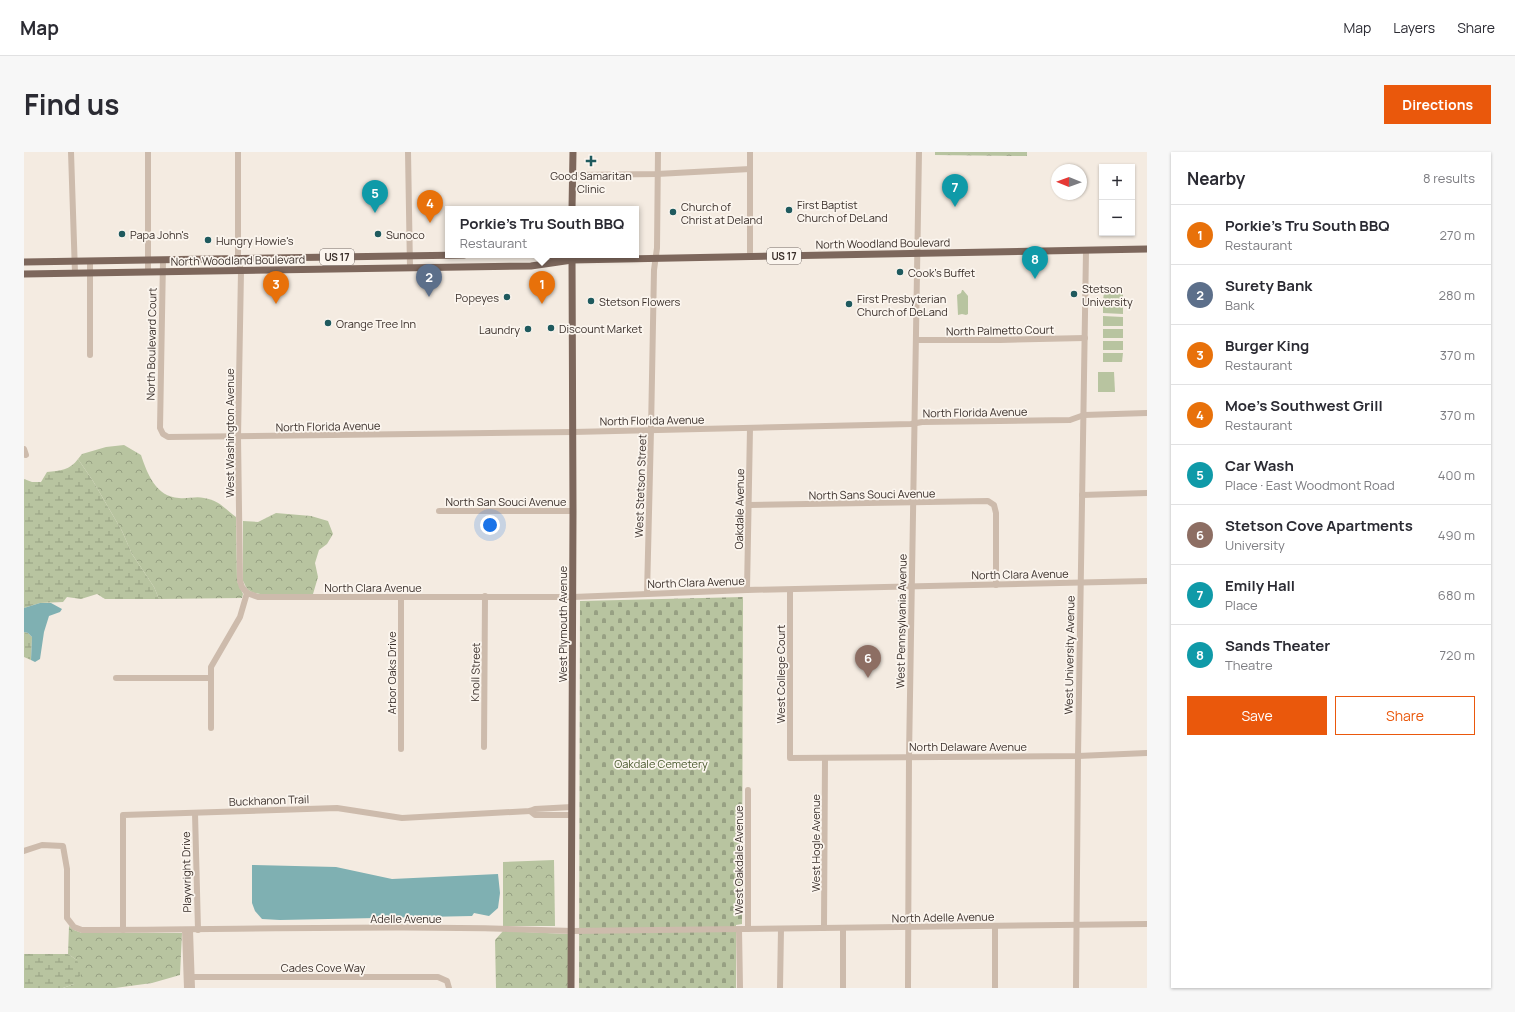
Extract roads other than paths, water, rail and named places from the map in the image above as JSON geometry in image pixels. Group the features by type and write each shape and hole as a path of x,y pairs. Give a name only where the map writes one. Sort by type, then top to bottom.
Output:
{"main road":[{"path":"572,206 573,152"},
{"name":"North Woodland Boulevard","path":"639,258 1147,249"},
{"name":"North Woodland Boulevard","path":"24,262 445,255"},
{"name":"North Woodland Boulevard","path":"24,274 531,266 567,258"},
{"name":"West Plymouth Avenue","path":"571,988 573,597 572,258"}],"street":[{"path":"71,152 75,273"},
{"path":"148,152 148,272"},
{"name":"West Washington Avenue","path":"238,152 238,258 241,271 238,437 240,581 247,594"},
{"path":"408,152 410,268"},
{"name":"West Stetson Street","path":"647,594 654,270 657,248 658,152"},
{"path":"750,152 750,256"},
{"name":"West Pennsylvania Avenue","path":"908,988 909,756 919,152"},
{"path":"573,175 658,174 750,169"},
{"name":"West University Avenue","path":"1076,988 1080,583 1086,251"},
{"name":"North Boulevard Court","path":"160,428 163,260"},
{"path":"90,261 90,355"},
{"name":"North Palmetto Court","path":"916,340 1084,338"},
{"name":"North Florida Avenue","path":"160,428 163,434 168,437 573,432 1070,420 1084,415 1147,413"},
{"name":"Oakdale Avenue","path":"747,590 750,428"},
{"path":"1082,495 1147,494"},
{"name":"North Sans Souci Avenue","path":"749,505 988,501 994,505 996,513 996,585"},
{"name":"North San Souci Avenue","path":"439,511 573,511"},
{"name":"North Clara Avenue","path":"247,594 258,597 573,597 747,590 1147,581"},
{"name":"West College Court","path":"790,590 790,758"},
{"path":"211,728 211,668 240,617 247,594"},
{"name":"Knoll Street","path":"484,747 485,596"},
{"name":"Arbor Oaks Drive","path":"401,597 401,749"},
{"path":"116,678 211,678"},
{"name":"North Delaware Avenue","path":"790,758 1078,756 1147,753"},
{"name":"West Hogle Avenue","path":"824,928 825,758"},
{"name":"West Oakdale Avenue","path":"748,790 748,929"},
{"name":"Buckhanon Trail","path":"123,930 123,815 337,808 402,818 530,812 535,809 572,807"},
{"name":"Buckhanon Trail","path":"530,812 535,815 572,815"},
{"name":"Playwright Drive","path":"195,813 198,930"},
{"name":"Adelle Avenue","path":"24,851 42,845 63,846 67,869 67,914 70,923 82,930 503,928 572,932 739,929"},
{"name":"North Adelle Avenue","path":"739,929 1147,924"},
{"path":"995,926 995,988"},
{"path":"843,928 843,988"},
{"name":"West Oakdale Avenue","path":"739,929 740,988"},
{"path":"780,988 781,929"},
{"path":"187,930 192,988"},
{"path":"187,930 187,988"},
{"name":"Cades Cove Way","path":"191,977 438,977 447,981 449,988"}],"water":[{"path":"40,603 51,603 62,609 60,612 49,616 44,632 40,659 35,662 31,660 32,637 28,633 24,632 24,608"},
{"path":"252,865 336,867 392,879 498,874 500,893 498,908 489,916 474,913 472,916 280,920 262,919 255,911 252,903"}],"place":[{"name":"Good Samaritan Clinic","path":"591,161"},
{"name":"Emily Hall","path":"955,207"},
{"name":"First Baptist Church of DeLand","path":"789,210"},
{"name":"Church of Christ at Deland","path":"673,212"},
{"name":"Car Wash","path":"375,213"},
{"name":"Moe's Southwest Grill","path":"430,223"},
{"name":"Papa John's","path":"122,234"},
{"name":"Sunoco","path":"378,234"},
{"name":"Hungry Howie's","path":"208,240"},
{"name":"Cook's Buffet","path":"900,272"},
{"name":"Sands Theater","path":"1035,279"},
{"name":"Stetson University","path":"1074,294"},
{"name":"Surety Bank","path":"429,297"},
{"name":"Popeyes","path":"507,297"},
{"name":"Stetson Flowers","path":"591,301"},
{"name":"Burger King","path":"276,304"},
{"name":"Porkie's Tru South BBQ","path":"542,304"},
{"name":"First Presbyterian Church of DeLand","path":"849,304"},
{"name":"Orange Tree Inn","path":"328,323"},
{"name":"Discount Market","path":"551,328"},
{"name":"Laundry","path":"528,329"},
{"name":"Stetson Cove Apartments","path":"868,678"}],"park label":[{"name":"Oakdale Cemetery","path":"661,763"}]}
